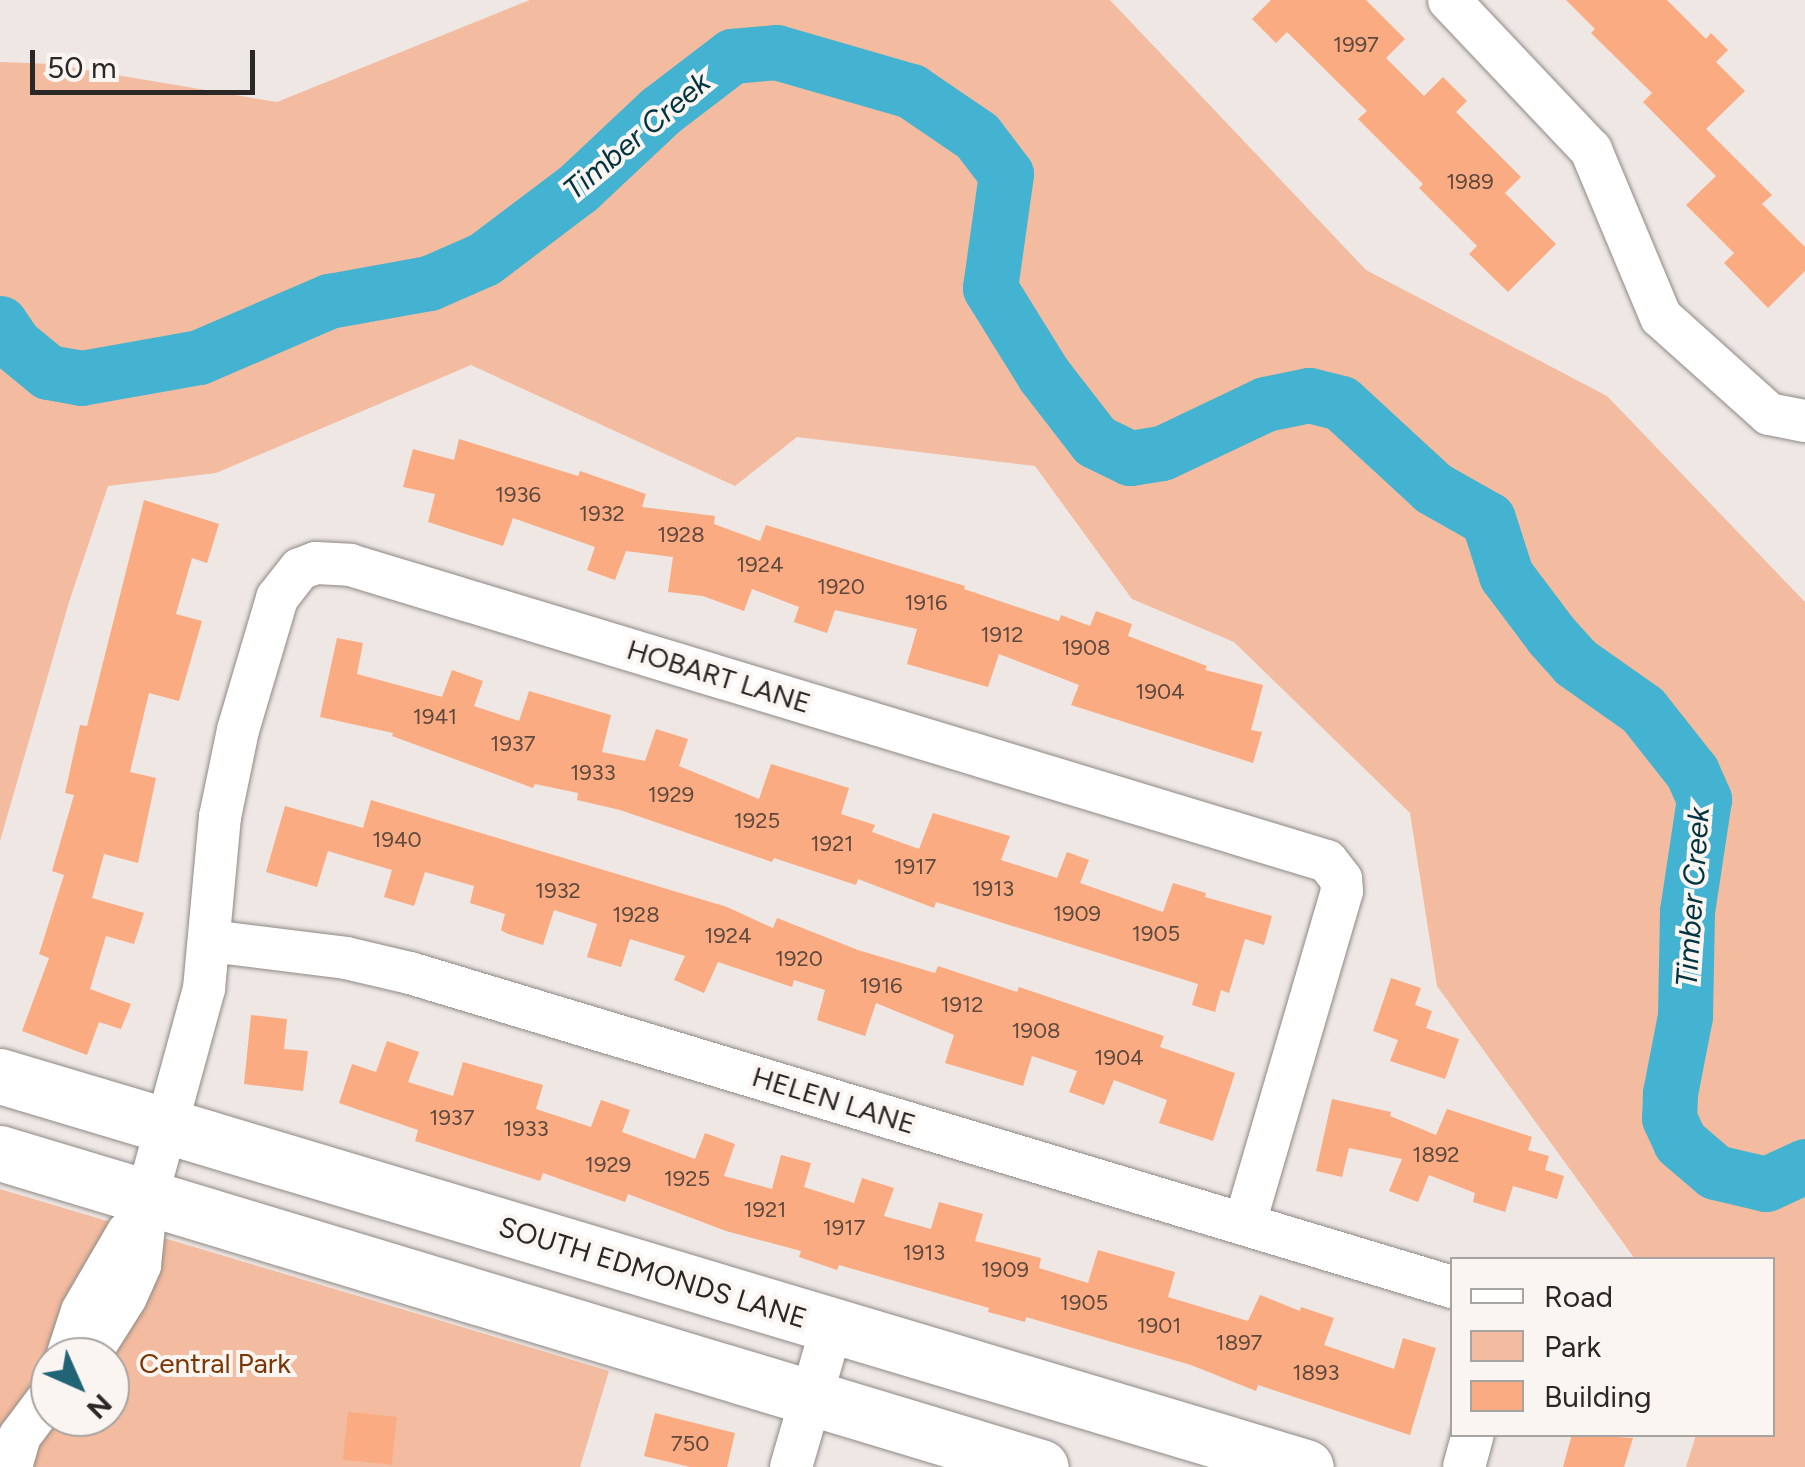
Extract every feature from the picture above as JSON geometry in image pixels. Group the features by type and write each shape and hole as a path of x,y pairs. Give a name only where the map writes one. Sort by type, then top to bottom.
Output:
{"main road":[{"name":"SOUTH EDMONDS LANE","path":"0,1076 1306,1467"},
{"path":"0,1153 1041,1467"}],"street":[{"path":"1449,0 1591,150 1661,318 1768,414 1805,421"},
{"name":"HOBART LANE","path":"168,1126 201,1002 228,774 277,598 300,569 332,561 1327,861 1341,879 1342,892 1245,1222"},
{"name":"HELEN LANE","path":"210,940 346,958 410,974 1450,1286"},
{"path":"100,1337 135,1280 147,1197 168,1126"},
{"path":"74,1337 82,1311 147,1197"},
{"path":"791,1467 832,1326"},
{"path":"10,1445 30,1420"},
{"path":"1464,1467 1472,1437"}],"green space":[{"path":"530,0 1110,0 1366,270 1607,396 1805,602 1805,1467 1686,1467 1695,1437 1775,1437 1775,1257 1634,1257 1437,986 1410,813 1234,642 1132,599 1035,466 797,437 735,486 471,365 216,473 108,486 69,602 0,841 0,62 51,64 277,102"},
{"name":"Central Park","path":"0,1189 609,1371 580,1467 0,1467"}],"building":[{"path":"1271,0 1366,0 1405,39 1386,58 1424,96 1443,77 1467,101 1456,112 1521,177 1505,193 1556,244 1508,292 1469,254 1477,246 1358,119 1367,111 1287,32 1276,43 1252,19"},
{"path":"1566,0 1667,0 1706,39 1711,33 1728,50 1716,62 1745,91 1706,129 1772,195 1762,204 1805,247 1805,271 1768,308 1724,263 1734,253 1686,205 1716,176 1643,102 1652,93 1591,33 1595,29"},
{"path":"459,439 578,476 580,471 646,494 642,507 715,516 714,524 760,541 766,525 965,586 964,589 1059,621 1061,615 1090,626 1096,611 1132,624 1128,636 1207,666 1205,670 1263,685 1251,730 1262,732 1253,763 1071,705 1079,685 999,654 988,687 907,664 917,629 835,610 827,633 794,622 799,607 752,589 744,611 703,596 668,592 673,557 626,551 615,580 587,570 595,547 513,518 503,546 428,522 435,494 403,487 413,449 454,460"},
{"path":"144,500 219,524 207,563 192,558 176,614 202,621 179,701 149,693 130,772 156,778 138,863 104,854 92,898 144,913 134,944 106,936 90,989 131,1004 121,1029 99,1022 87,1055 22,1031 49,958 39,954 64,875 52,871 74,795 65,793 80,725 87,726"},
{"path":"337,638 363,643 357,674 442,697 452,670 483,681 474,706 519,721 529,691 611,715 602,752 645,761 656,729 688,739 679,766 759,799 771,764 849,788 841,814 875,825 872,832 919,849 933,813 1010,836 1001,860 1057,878 1067,852 1089,860 1080,883 1163,912 1173,883 1206,893 1205,897 1272,916 1264,945 1245,939 1229,993 1221,990 1215,1012 1192,1005 1198,984 936,902 934,908 858,879 856,885 774,858 772,862 620,810 577,800 578,793 535,784 533,788 392,736 393,733 320,717"},
{"path":"371,800 727,907 773,928 777,918 858,950 935,973 938,966 1017,992 1019,987 1164,1036 1160,1047 1235,1073 1213,1141 1159,1123 1167,1100 1114,1080 1104,1105 1069,1092 1077,1071 1032,1056 1023,1086 945,1063 954,1035 876,1003 865,1036 817,1020 825,990 794,980 792,987 718,962 704,993 674,980 685,956 630,939 621,967 587,957 597,924 554,910 543,945 508,934 501,930 505,914 470,903 474,886 425,872 414,906 384,897 392,870 328,851 317,887 266,872 285,806 363,828"},
{"path":"1391,978 1421,988 1415,1005 1432,1011 1426,1028 1459,1039 1445,1079 1390,1061 1398,1040 1373,1031"},
{"path":"251,1015 287,1019 284,1049 308,1051 303,1091 244,1084"},
{"path":"387,1041 419,1052 408,1082 453,1096 463,1062 543,1085 536,1109 591,1127 601,1100 630,1110 622,1132 695,1159 705,1133 735,1144 724,1176 772,1189 781,1155 811,1163 804,1187 854,1203 862,1178 894,1188 884,1216 931,1229 939,1202 983,1214 975,1241 1041,1258 1039,1268 1088,1283 1098,1250 1175,1272 1168,1297 1248,1321 1260,1295 1300,1311 1301,1307 1334,1318 1324,1345 1394,1369 1403,1338 1436,1348 1410,1435 1258,1385 1256,1391 1191,1365 1026,1317 1025,1322 988,1312 989,1308 839,1265 837,1270 799,1257 801,1251 726,1231 628,1194 625,1202 543,1173 540,1181 415,1141 418,1130 339,1103 352,1064 376,1072"},
{"path":"1332,1099 1391,1112 1390,1116 1436,1135 1447,1109 1532,1137 1528,1150 1549,1156 1545,1170 1564,1176 1557,1199 1513,1186 1505,1212 1473,1202 1475,1193 1429,1175 1418,1202 1389,1191 1402,1159 1349,1148 1342,1177 1316,1171"},
{"path":"348,1412 397,1417 392,1465 343,1460"},
{"path":"655,1413 735,1433 727,1467 690,1467 644,1456"},
{"path":"1571,1437 1633,1438 1624,1467 1563,1467"}],"waterway":[{"name":"Timber Creek","path":"0,323 14,344 48,372 81,378 199,357 329,301 429,283 484,259 578,188 660,111 732,56 776,52 911,91 977,136 1006,174 990,288 1044,375 1095,441 1130,458 1162,453 1265,404 1309,395 1341,403 1433,488 1488,519 1506,575 1551,635 1575,662 1643,710 1692,772 1704,799 1687,912 1685,1016 1670,1093 1669,1118 1680,1142 1715,1172 1766,1184 1805,1166"}]}
